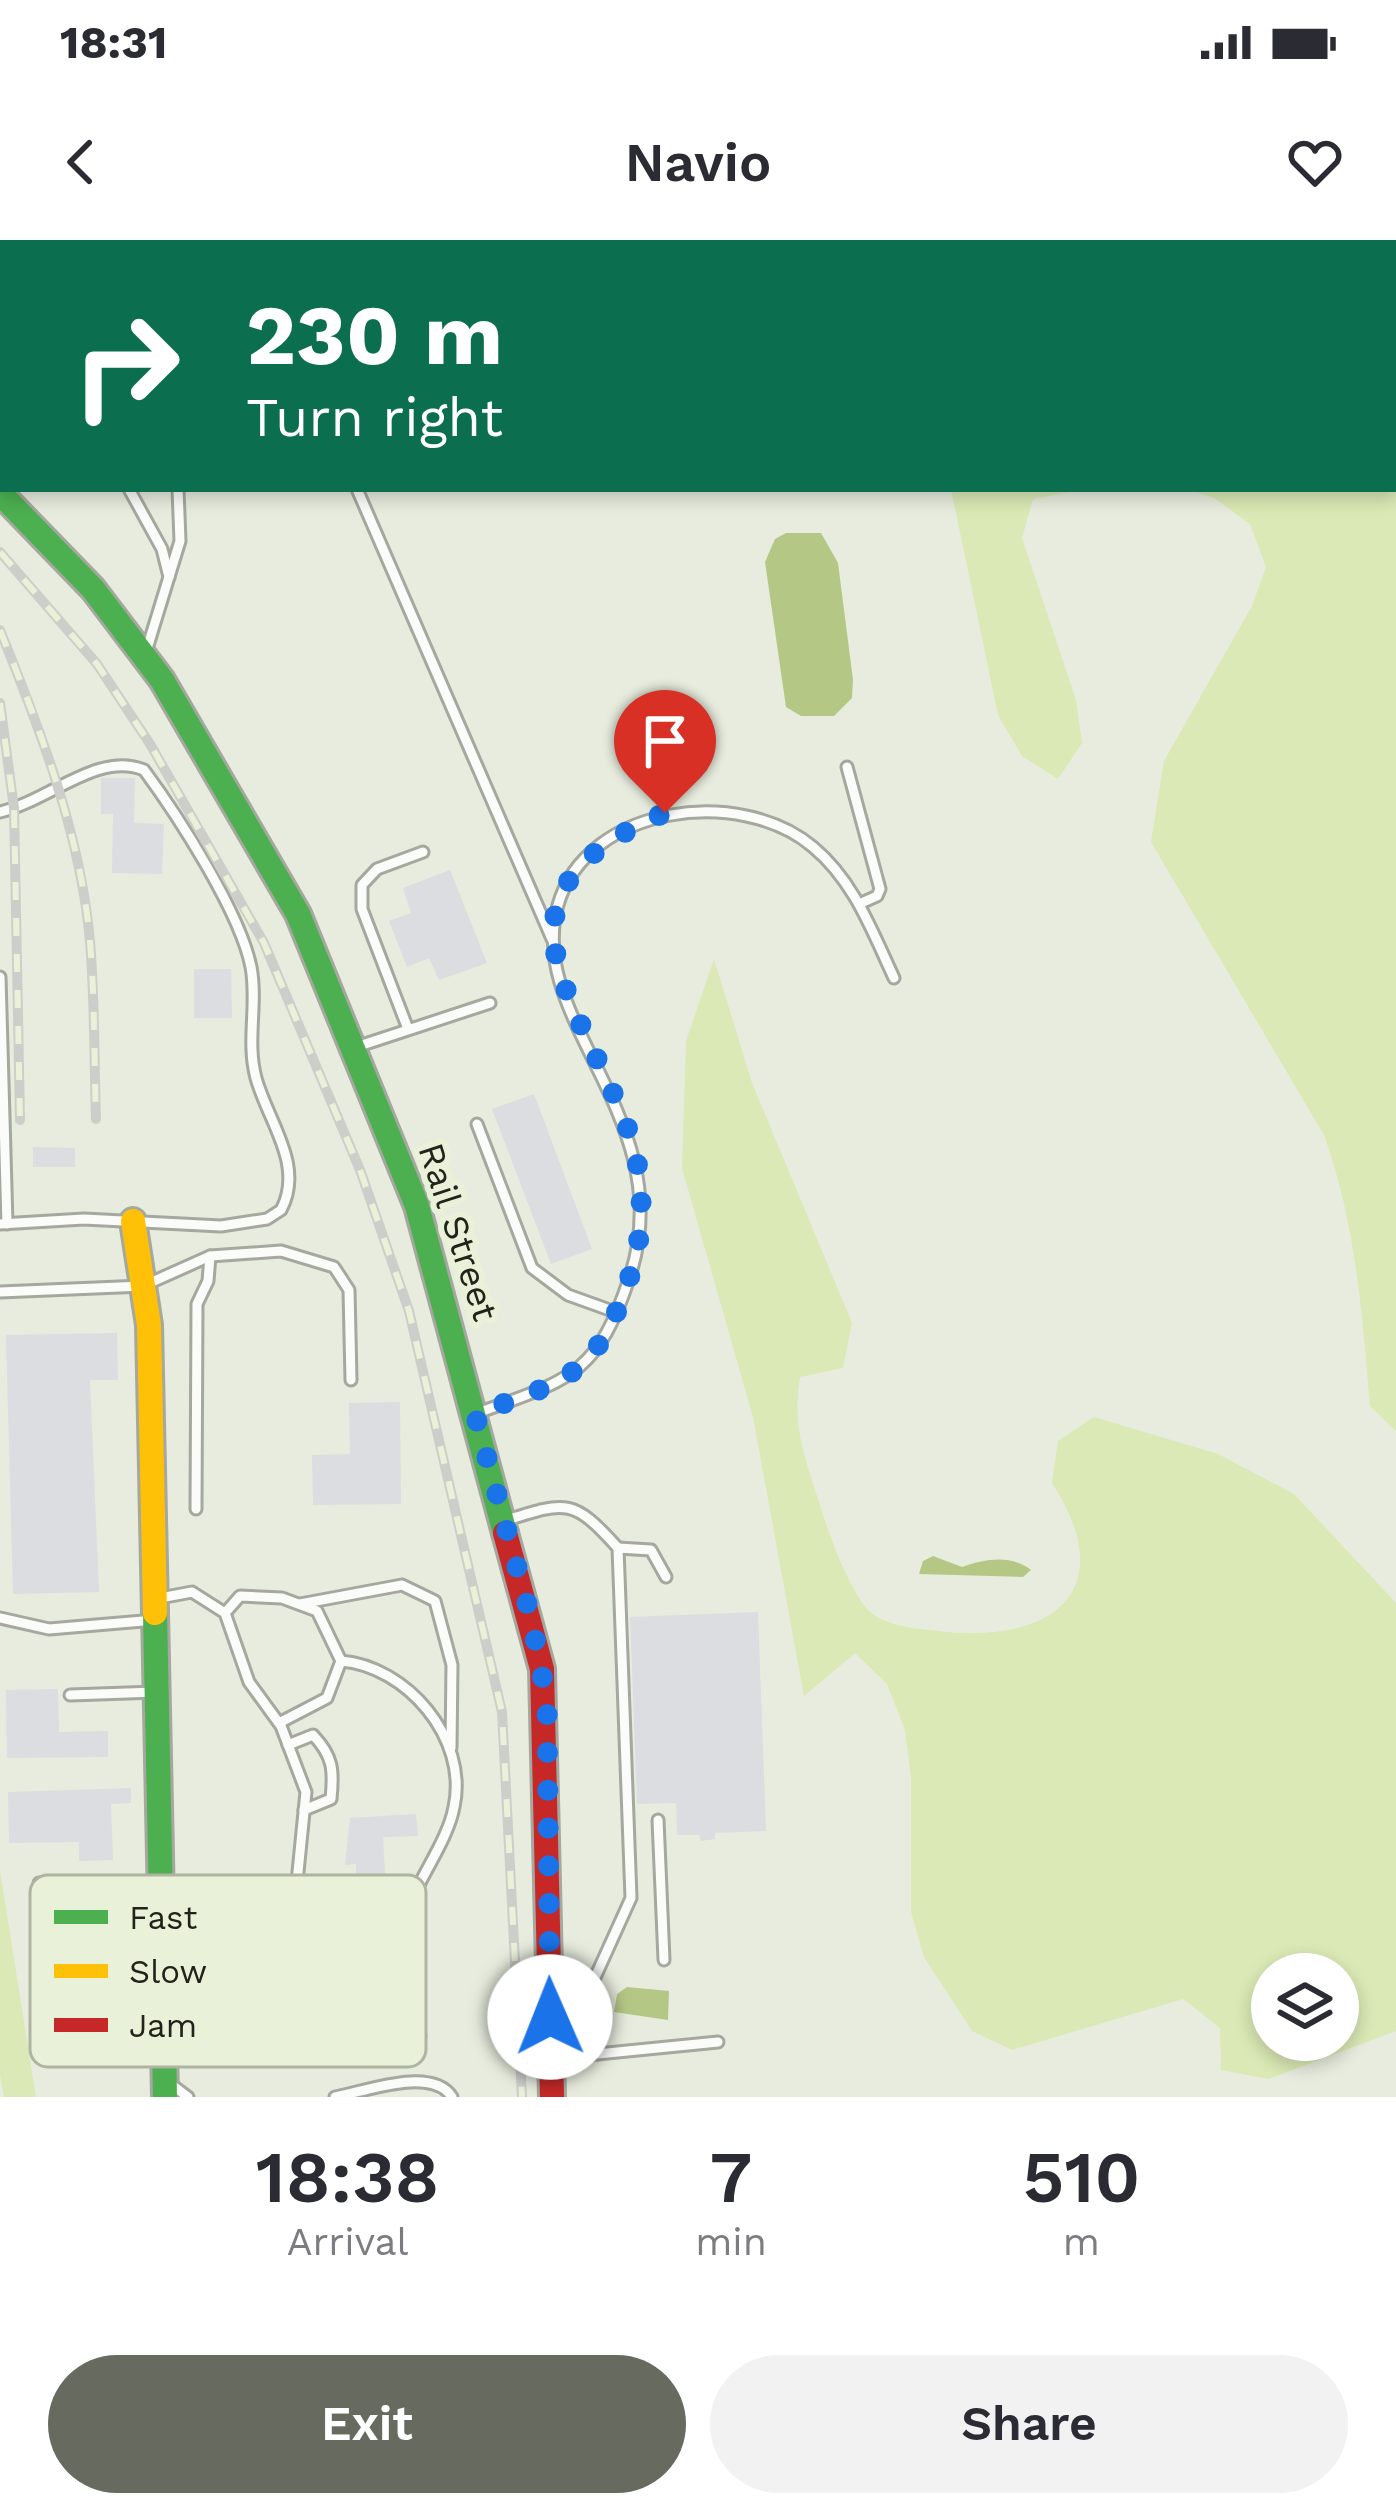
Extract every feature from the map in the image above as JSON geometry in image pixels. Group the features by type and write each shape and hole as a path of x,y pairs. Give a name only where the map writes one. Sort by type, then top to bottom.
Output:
{"street":[{"name":"Rail Street","path":"0,493 93,589 144,657 298,914 417,1206 504,1520 547,1701 552,2097"},
{"path":"133,1221 148,1325 160,1875"}],"lane":[{"path":"131,492 162,549 171,582"},
{"path":"144,657 180,541 178,492"},
{"path":"358,492 552,939 569,1004 632,1140 640,1184 641,1229 618,1313 589,1364 475,1414"},
{"path":"0,812 58,791 99,765 116,762 144,770 194,848 250,966 252,1059 288,1157 288,1197 267,1219 244,1224 3,1224 0,977"},
{"path":"847,767 880,889 878,896 859,904"},
{"path":"552,939 559,902 574,874 627,830 665,813 737,813 774,825 826,859 859,904 894,978"},
{"path":"408,1029 362,909 362,885 377,869 423,852"},
{"path":"353,1048 490,1003"},
{"path":"477,1124 532,1268 568,1295 618,1313"},
{"path":"0,1292 142,1286 210,1256 281,1251 334,1267 349,1290 351,1380"},
{"path":"196,1508 196,1304 208,1281 210,1256"},
{"path":"504,1520 560,1503 586,1513 618,1548 631,1898 555,2058"},
{"path":"618,1548 651,1550 666,1576"},
{"path":"300,1604 402,1585 435,1601 452,1665 455,1806 423,1875"},
{"path":"0,1618 49,1629 155,1610 192,1592 226,1612 249,1682 279,1723 306,1792 298,1875"},
{"path":"226,1612 240,1596 300,1604 316,1611 340,1660 327,1699 279,1723"},
{"path":"340,1660 369,1663 417,1696 452,1748"},
{"path":"70,1695 156,1692"},
{"path":"288,1745 313,1735 327,1750 334,1770 331,1798 304,1810"},
{"path":"658,1820 664,1960"},
{"path":"630,1879 660,1879"},
{"path":"555,2058 718,2042"},
{"path":"165,2077 188,2097"},
{"path":"335,2097 379,2093 425,2081 447,2089 452,2097"}],"shaded area":[{"path":"952,492 1070,492 1033,499 1022,538 1076,700 1082,743 1058,779 1022,756 998,715"},
{"path":"1196,492 1396,492 1396,1431 1370,1406 1351,1235 1324,1135 1151,842 1164,761 1252,606 1266,567 1250,524 1214,498"},
{"path":"786,533 821,533 838,563 853,680 852,698 834,716 801,716 786,707 765,562 775,539"},
{"path":"714,959 752,1083 852,1323 843,1368 800,1377 797,1411 804,1455 827,1528 846,1575 869,1611 902,1626 979,1633 1042,1619 1064,1603 1077,1581 1080,1554 1072,1521 1052,1483 1058,1441 1094,1417 1218,1454 1294,1494 1396,1603 1396,2031 1359,2045 1359,1953 1251,1953 1251,2061 1317,2061 1269,2079 1221,2070 1220,2028 1183,1999 1012,2050 972,2031 924,1957 911,1912 911,1777 905,1730 887,1684 855,1653 804,1696 753,1417 682,1168 686,1041"},
{"path":"933,1556 962,1567 997,1560 1031,1570 1023,1577 919,1574 923,1561"},
{"path":"0,1871 36,2097 4,2097 0,2075"},
{"path":"627,1987 669,1991 668,2020 614,2012 617,1994"}],"building":[{"path":"101,778 135,778 134,823 164,824 162,874 112,873 113,814 101,814"},
{"path":"450,870 487,963 439,980 429,958 407,967 389,921 411,913 403,888"},
{"path":"194,969 231,969 232,1018 194,1018"},
{"path":"534,1094 592,1249 551,1264 492,1109"},
{"path":"33,1147 75,1148 75,1167 33,1167"},
{"path":"117,1333 118,1380 90,1380 99,1592 13,1594 6,1335"},
{"path":"400,1402 401,1504 313,1505 312,1455 350,1454 349,1403"},
{"path":"758,1612 766,1831 715,1833 715,1839 701,1841 699,1835 677,1835 676,1803 637,1804 630,1617"},
{"path":"58,1689 59,1732 108,1731 108,1757 7,1758 6,1690"},
{"path":"131,1788 131,1803 111,1804 113,1860 79,1861 79,1842 9,1843 8,1792"},
{"path":"416,1814 418,1836 383,1837 385,1874 356,1875 356,1864 345,1865 350,1818"}],"railway":[{"path":"0,552 97,664 150,744 264,943 360,1170 409,1311 502,1712 522,2097"},
{"path":"0,630 44,744 78,862 92,964 96,1119"},
{"path":"0,703 14,808 20,1120"}],"traffic: fast":[{"path":"0,493 93,589 162,680 298,914 417,1206 505,1533"},
{"path":"155,1613 160,1875"},
{"path":"164,2067 165,2097"}],"traffic: slow":[{"path":"133,1221 149,1325 155,1613"}],"traffic: jam":[{"path":"505,1533 542,1669 552,2097"}],"route":[{"path":"550,2017 547,1701 531,1618 475,1414 589,1364 618,1313 633,1269 641,1229 632,1140 569,1004 552,939 559,902 574,874 627,830 665,813"}]}
